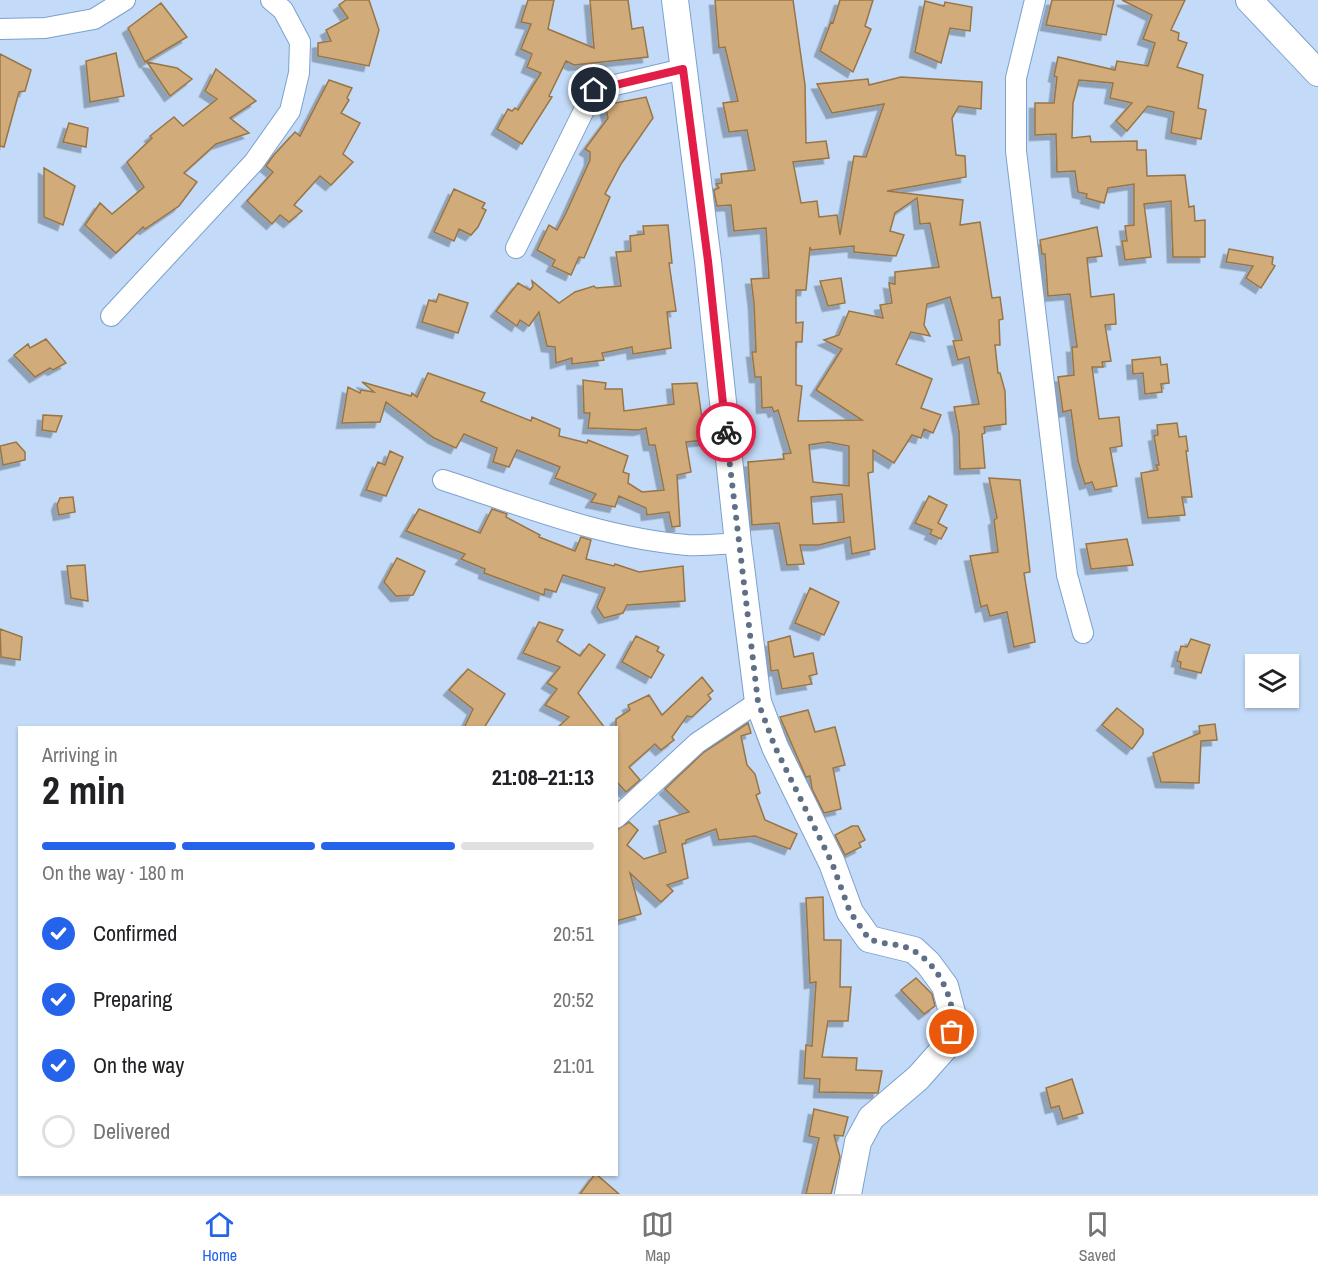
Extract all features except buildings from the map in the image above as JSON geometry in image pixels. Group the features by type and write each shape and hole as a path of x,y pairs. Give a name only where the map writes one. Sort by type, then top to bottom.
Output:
{"street":[{"path":"0,29 45,28 94,18 125,0"},
{"path":"111,316 254,162 290,111 299,73 300,42 283,10 271,0"},
{"path":"675,0 708,261 738,543 758,702 775,747 832,863 850,912 869,939 914,950 928,963 945,986 954,1020 949,1043 918,1078 871,1118 858,1142 848,1194"},
{"path":"1035,0 1016,78 1016,151 1067,575 1083,633"},
{"path":"1249,0 1318,74"},
{"path":"516,248 594,90 683,69"},
{"path":"443,480 585,526 640,540 690,545 738,543"},
{"path":"618,816 697,743 758,702"}],"way so far":[{"path":"726,432 738,543 752,636 758,702 775,747 832,863 850,912 869,939 914,950 928,963 945,986 954,1020 952,1032"}],"route":[{"path":"594,90 683,69 708,261 726,432"}]}
